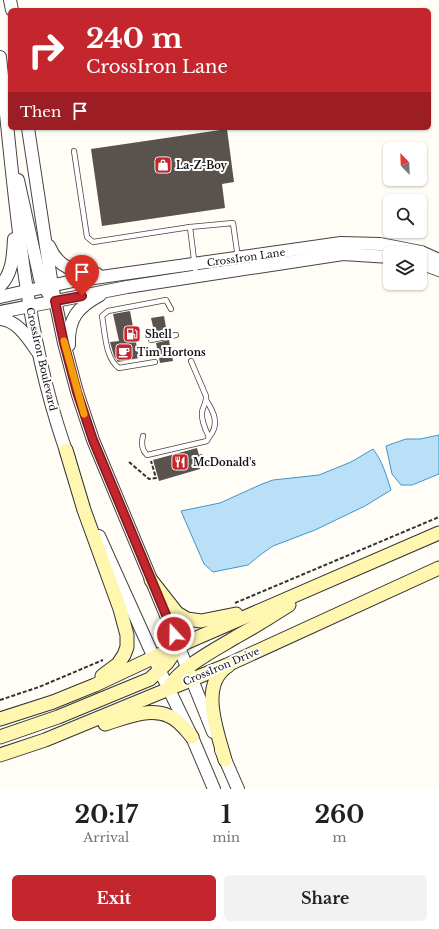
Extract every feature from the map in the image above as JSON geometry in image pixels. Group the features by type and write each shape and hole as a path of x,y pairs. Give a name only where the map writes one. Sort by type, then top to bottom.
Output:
{"main road":[{"path":"66,450 84,510 120,609 127,635 125,652 118,664 77,692"},
{"path":"0,719 77,692 178,646 439,533"},
{"name":"CrossIron Drive","path":"190,673 239,660 439,568"},
{"path":"0,755 45,740 168,689 173,681 190,673 298,599 343,575"},
{"path":"151,580 177,612 182,616 201,621 221,618 288,599"},
{"path":"0,737 51,720 150,679 167,663 178,646"},
{"path":"225,760 213,709 212,693 219,674 225,668 239,660"},
{"path":"0,762 122,718 146,713 169,716 182,725 192,737"}],"street":[{"name":"CrossIron Boulevard","path":"0,57 21,255 30,307 52,407 66,450 93,522 153,657 192,737 214,789"},
{"path":"28,130 43,233 48,287"},
{"path":"11,158 21,189 38,269 55,301 70,366 93,440 238,789"},
{"path":"0,286 6,279 12,265 15,203"},
{"path":"43,233 54,255 62,265 72,270 110,276"},
{"name":"CrossIron Lane","path":"0,312 108,291 195,270 341,243 380,244 421,252 439,260"},
{"name":"CrossIron Lane","path":"239,263 343,254 383,257"},
{"path":"427,266 439,270"},
{"name":"CrossIron Lane","path":"0,297 110,276 195,270"},
{"path":"70,366 70,326 75,316 80,308 108,291"},
{"path":"0,319 4,319 14,324 22,331 40,354"}],"lane":[{"path":"74,151 87,237 93,242 190,227 233,223 239,263"},
{"path":"190,227 195,270"},
{"path":"155,362 131,367 119,368 115,366 110,358 102,316 108,311 166,300 171,309"},
{"path":"151,340 176,335"},
{"path":"143,436 143,448 147,455 150,455 207,441 213,432 215,424 213,412 206,400 191,361"},
{"path":"206,400 202,412 204,427 209,437"}],"path":[{"path":"129,462 149,479 156,478 150,455"}],"water":[{"path":"439,435 439,474 412,485 401,485 392,474 386,446 406,439 420,439"},
{"path":"373,449 382,464 391,490 365,506 315,530 273,546 248,565 213,572 204,564 181,511 220,503 273,480 319,475 351,462"}],"building":[{"name":"La-Z-Boy","path":"227,130 234,182 222,184 225,208 102,226 91,149"},
{"path":"130,311 139,358 118,362 114,356 110,342 119,341 113,314"},
{"path":"164,316 167,333 155,335 151,318"},
{"path":"169,340 173,361 160,363 156,343"},
{"name":"McDonald's","path":"197,448 199,455 202,454 205,463 199,464 200,469 159,481 153,460"}],"slow traffic":[{"path":"64,341 84,414"}],"place":[{"name":"La-Z-Boy","path":"163,165"},
{"name":"Shell","path":"132,334"},
{"name":"Tim Hortons","path":"124,352"},
{"name":"McDonald's","path":"180,462"}],"route":[{"path":"82,296 55,301 77,392 93,440 174,634"}]}
